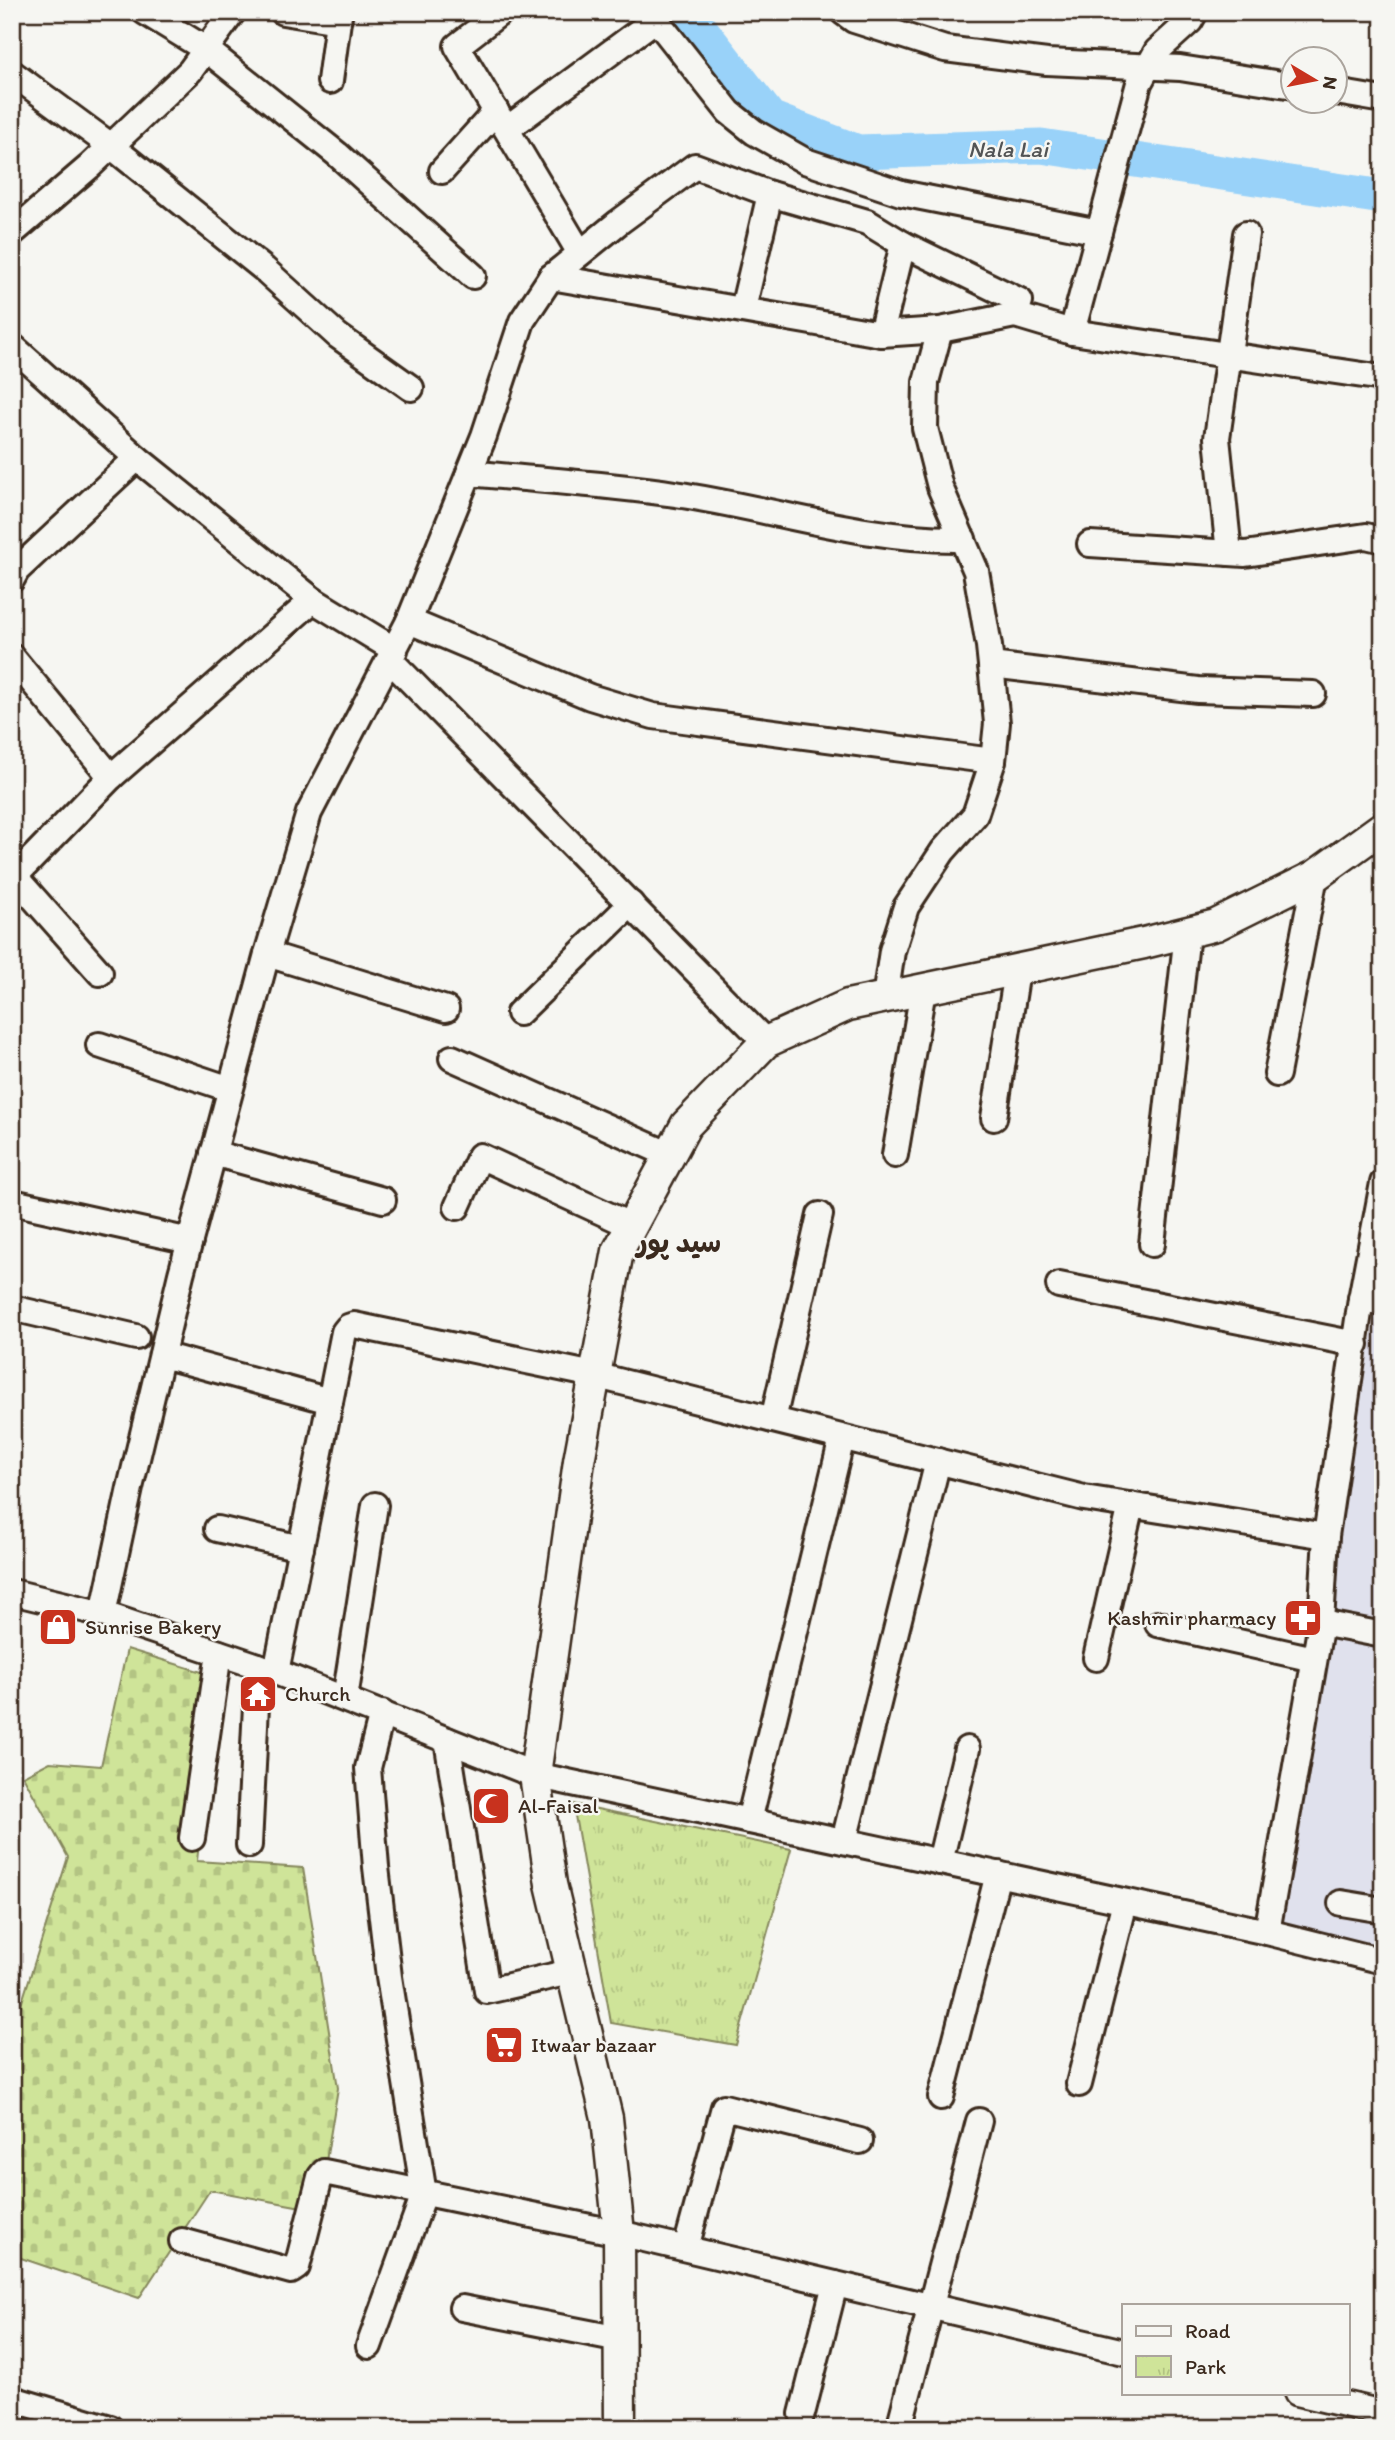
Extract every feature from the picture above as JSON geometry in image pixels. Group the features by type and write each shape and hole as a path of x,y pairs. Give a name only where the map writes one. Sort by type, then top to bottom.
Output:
{"main road":[{"path":"620,2428 619,2233 607,2118 551,1884 534,1775 579,1461 618,1251 686,1125 766,1042 848,1005 1017,971 1216,925 1315,876 1383,827"}],"street":[{"path":"145,12 207,50 337,155 473,276"},
{"path":"12,233 111,146 190,71 233,12"},
{"path":"283,12 339,17 330,80"},
{"path":"501,12 457,46 580,253"},
{"path":"843,12 854,20 945,49 1144,75 1180,68 1280,84"},
{"path":"1072,332 1107,196 1144,75 1157,51 1190,21 1195,12"},
{"path":"442,171 501,120 653,16 729,112 754,132 806,161 901,193 1099,232"},
{"path":"12,73 111,146 264,269 338,336 411,388"},
{"path":"1350,94 1383,100"},
{"path":"103,1614 130,1488 190,1241 267,954 309,813 409,621 484,436 522,321 551,277 695,166 770,194 867,222 903,244 1020,301 1016,315"},
{"path":"743,309 770,194"},
{"path":"1229,553 1217,438 1246,234"},
{"path":"881,334 903,244"},
{"path":"551,277 881,334 940,330 1016,315 1072,332 1383,379"},
{"path":"884,998 892,951 906,907 943,851 975,814 993,761 997,723 976,571 940,487 925,428 926,383 940,330"},
{"path":"12,346 137,458 313,600 393,655 766,1042"},
{"path":"12,579 17,570 137,458"},
{"path":"469,473 675,494 869,530 943,539 964,538"},
{"path":"1090,544 1245,554 1366,536 1383,540"},
{"path":"100,972 14,878 111,777 313,600"},
{"path":"409,621 590,697 653,716 993,761"},
{"path":"12,657 111,777"},
{"path":"991,665 1198,690 1313,694"},
{"path":"1277,1074 1315,876"},
{"path":"519,1013 631,904"},
{"path":"1152,1244 1187,933"},
{"path":"267,954 446,1009"},
{"path":"994,1118 1017,971"},
{"path":"895,1155 923,990"},
{"path":"99,1045 230,1090"},
{"path":"452,1058 670,1155"},
{"path":"213,1153 383,1200"},
{"path":"457,1207 480,1156 632,1226"},
{"path":"1267,1932 1321,1623 1326,1536 1356,1344 1372,1301 1383,1183"},
{"path":"12,1202 190,1241"},
{"path":"773,1420 820,1215"},
{"path":"1059,1285 1356,1344"},
{"path":"12,1308 136,1337"},
{"path":"248,1845 267,1669 301,1548 344,1332 348,1326 354,1325 594,1376 1084,1498 1326,1536"},
{"path":"162,1355 331,1401"},
{"path":"749,1821 842,1438"},
{"path":"844,1841 938,1461"},
{"path":"345,1699 375,1505"},
{"path":"1096,1658 1131,1505"},
{"path":"217,1529 301,1548"},
{"path":"12,1592 103,1614 267,1669 534,1775 1267,1932 1383,1961"},
{"path":"1321,1623 1383,1635"},
{"path":"1158,1624 1314,1658"},
{"path":"192,1838 219,1653"},
{"path":"369,2346 424,2194 389,1976 376,1867 368,1768 382,1713"},
{"path":"447,1740 487,1991 570,1972"},
{"path":"940,1862 967,1749"},
{"path":"941,2097 998,1874"},
{"path":"1079,2084 1125,1902"},
{"path":"1341,1903 1383,1910"},
{"path":"686,2248 724,2107 860,2141"},
{"path":"899,2428 979,2121"},
{"path":"182,2241 290,2271 297,2267 320,2177 324,2172 686,2248 1122,2352"},
{"path":"802,2414 835,2284"},
{"path":"462,2308 620,2339"},
{"path":"1301,2394 1383,2413"},
{"path":"12,2399 110,2428"}],"shaded area":[{"path":"1383,1274 1383,1948 1283,1927 1363,1379"}],"green space":[{"path":"127,1649 218,1677 197,1861 303,1868 338,2088 318,2210 210,2190 139,2298 12,2255 12,2011 20,2008 68,1857 23,1776 50,1762 101,1766"},
{"path":"573,1804 791,1849 736,2045 611,2023"}],"waterway":[{"name":"Nala Lai","path":"687,12 770,118 858,152 1041,146 1383,197"}],"place":[{"name":"Kashmir pharmacy","path":"1303,1618"},
{"name":"Sunrise Bakery","path":"58,1627"},
{"name":"Church","path":"258,1694"},
{"name":"Al-Faisal","path":"491,1806"},
{"name":"Itwaar bazaar","path":"504,2045"}],"district":[{"name":"سید پور","path":"679,1242"}]}
